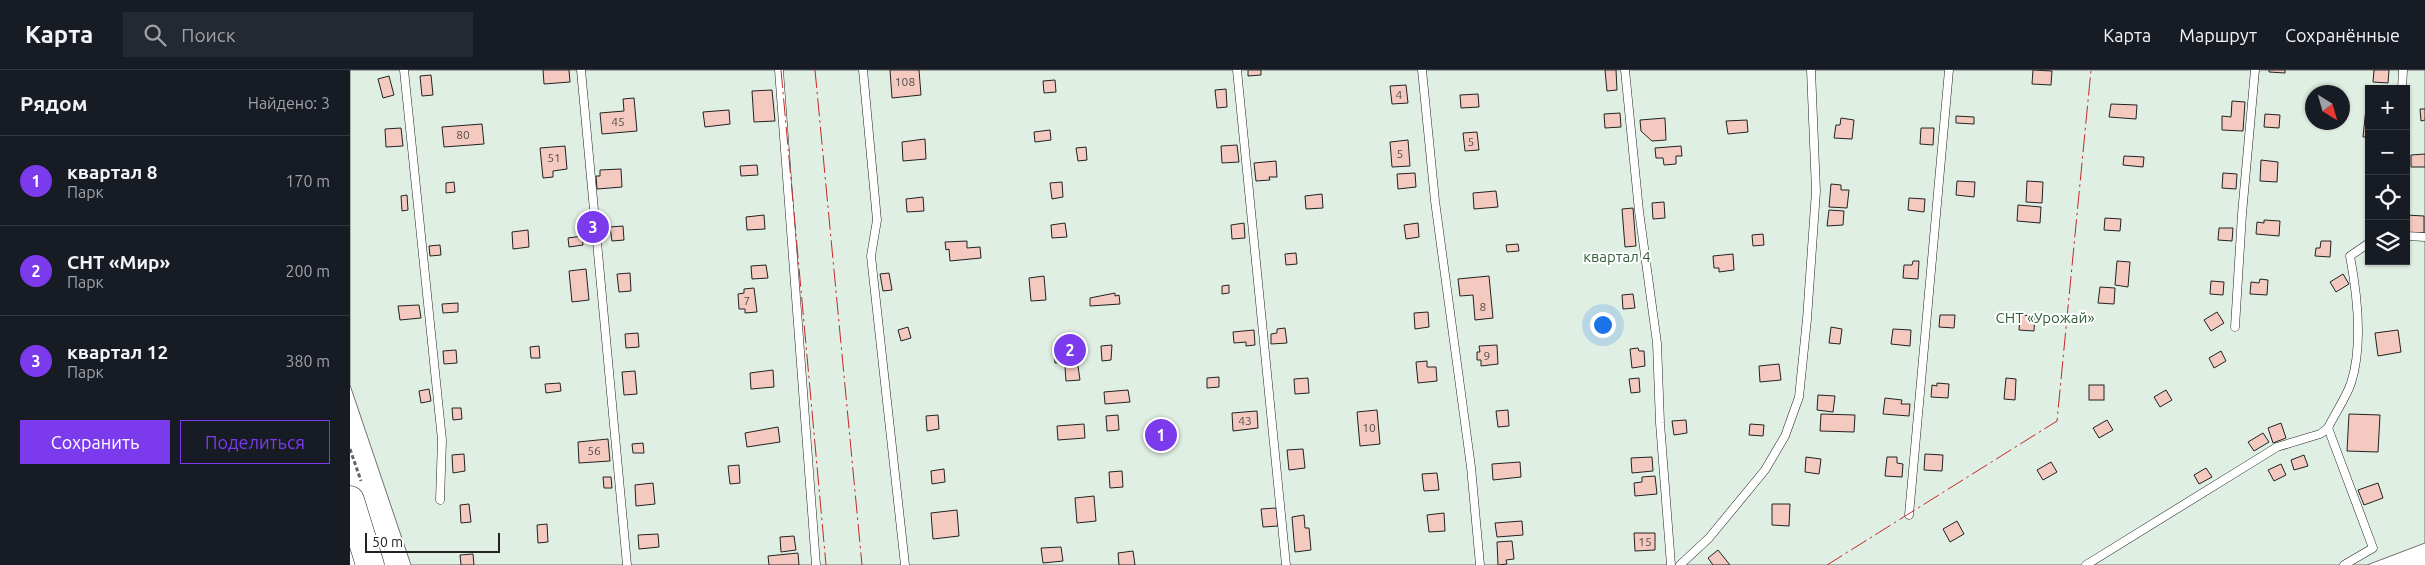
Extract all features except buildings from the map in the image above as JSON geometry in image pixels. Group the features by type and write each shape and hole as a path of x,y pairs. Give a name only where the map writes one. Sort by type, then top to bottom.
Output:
{"highway":[{"path":"350,500 370,565"}],"lane":[{"path":"404,70 442,440 440,500"},
{"path":"581,70 627,565"},
{"path":"779,70 816,565"},
{"path":"863,70 877,220 871,256 905,565"},
{"path":"1237,70 1286,565"},
{"path":"1422,70 1435,200 1471,467 1480,565"},
{"path":"1625,70 1639,212 1657,343 1660,423 1671,565"},
{"path":"1680,565 1709,538 1765,470 1785,436 1799,397 1807,320 1816,191 1812,70"},
{"path":"1909,515 1948,70"},
{"path":"2235,328 2242,214 2255,70"},
{"path":"2402,85 2403,70"},
{"path":"2410,236 2425,237"},
{"path":"2086,565 2277,447 2320,434 2328,428 2351,384 2356,355 2356,287 2350,256 2365,246"},
{"path":"2328,428 2373,548 2344,565"}],"green space":[{"path":"350,70 2425,70 2425,543 2367,565 411,565 350,385"}],"power":[{"path":"781,70 826,565"},
{"path":"815,70 862,565"},
{"path":"1827,565 2057,421 2091,70"}],"place":[{"name":"квартал 12","path":"593,227"},
{"name":"СНТ «Мир»","path":"1070,350"},
{"name":"квартал 8","path":"1161,435"}],"park label":[{"name":"квартал 4","path":"1617,257"},
{"name":"СНТ «Урожай»","path":"2045,318"}]}
